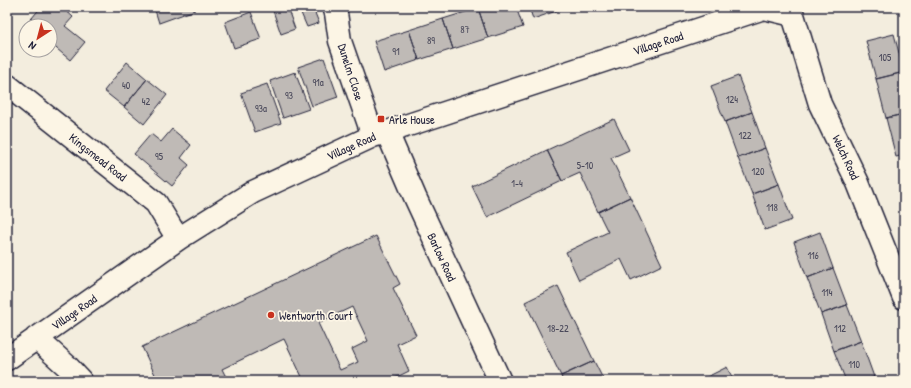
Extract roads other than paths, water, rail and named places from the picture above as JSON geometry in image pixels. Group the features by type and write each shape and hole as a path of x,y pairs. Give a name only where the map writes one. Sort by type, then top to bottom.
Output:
{"street":[{"name":"Dunelm Close","path":"334,7 340,41 380,134"},
{"name":"Village Road","path":"7,359 178,239 253,192 380,134 764,8 797,11"},
{"name":"Welch Road","path":"797,11 820,104 858,183 903,292"},
{"name":"Kingsmead Road","path":"7,85 156,203 178,239"},
{"name":"Barlow Road","path":"380,134 415,197 500,381"},
{"path":"36,338 81,381"}],"place":[{"name":"Arle House","path":"381,119"},
{"name":"Wentworth Court","path":"271,315"}]}
